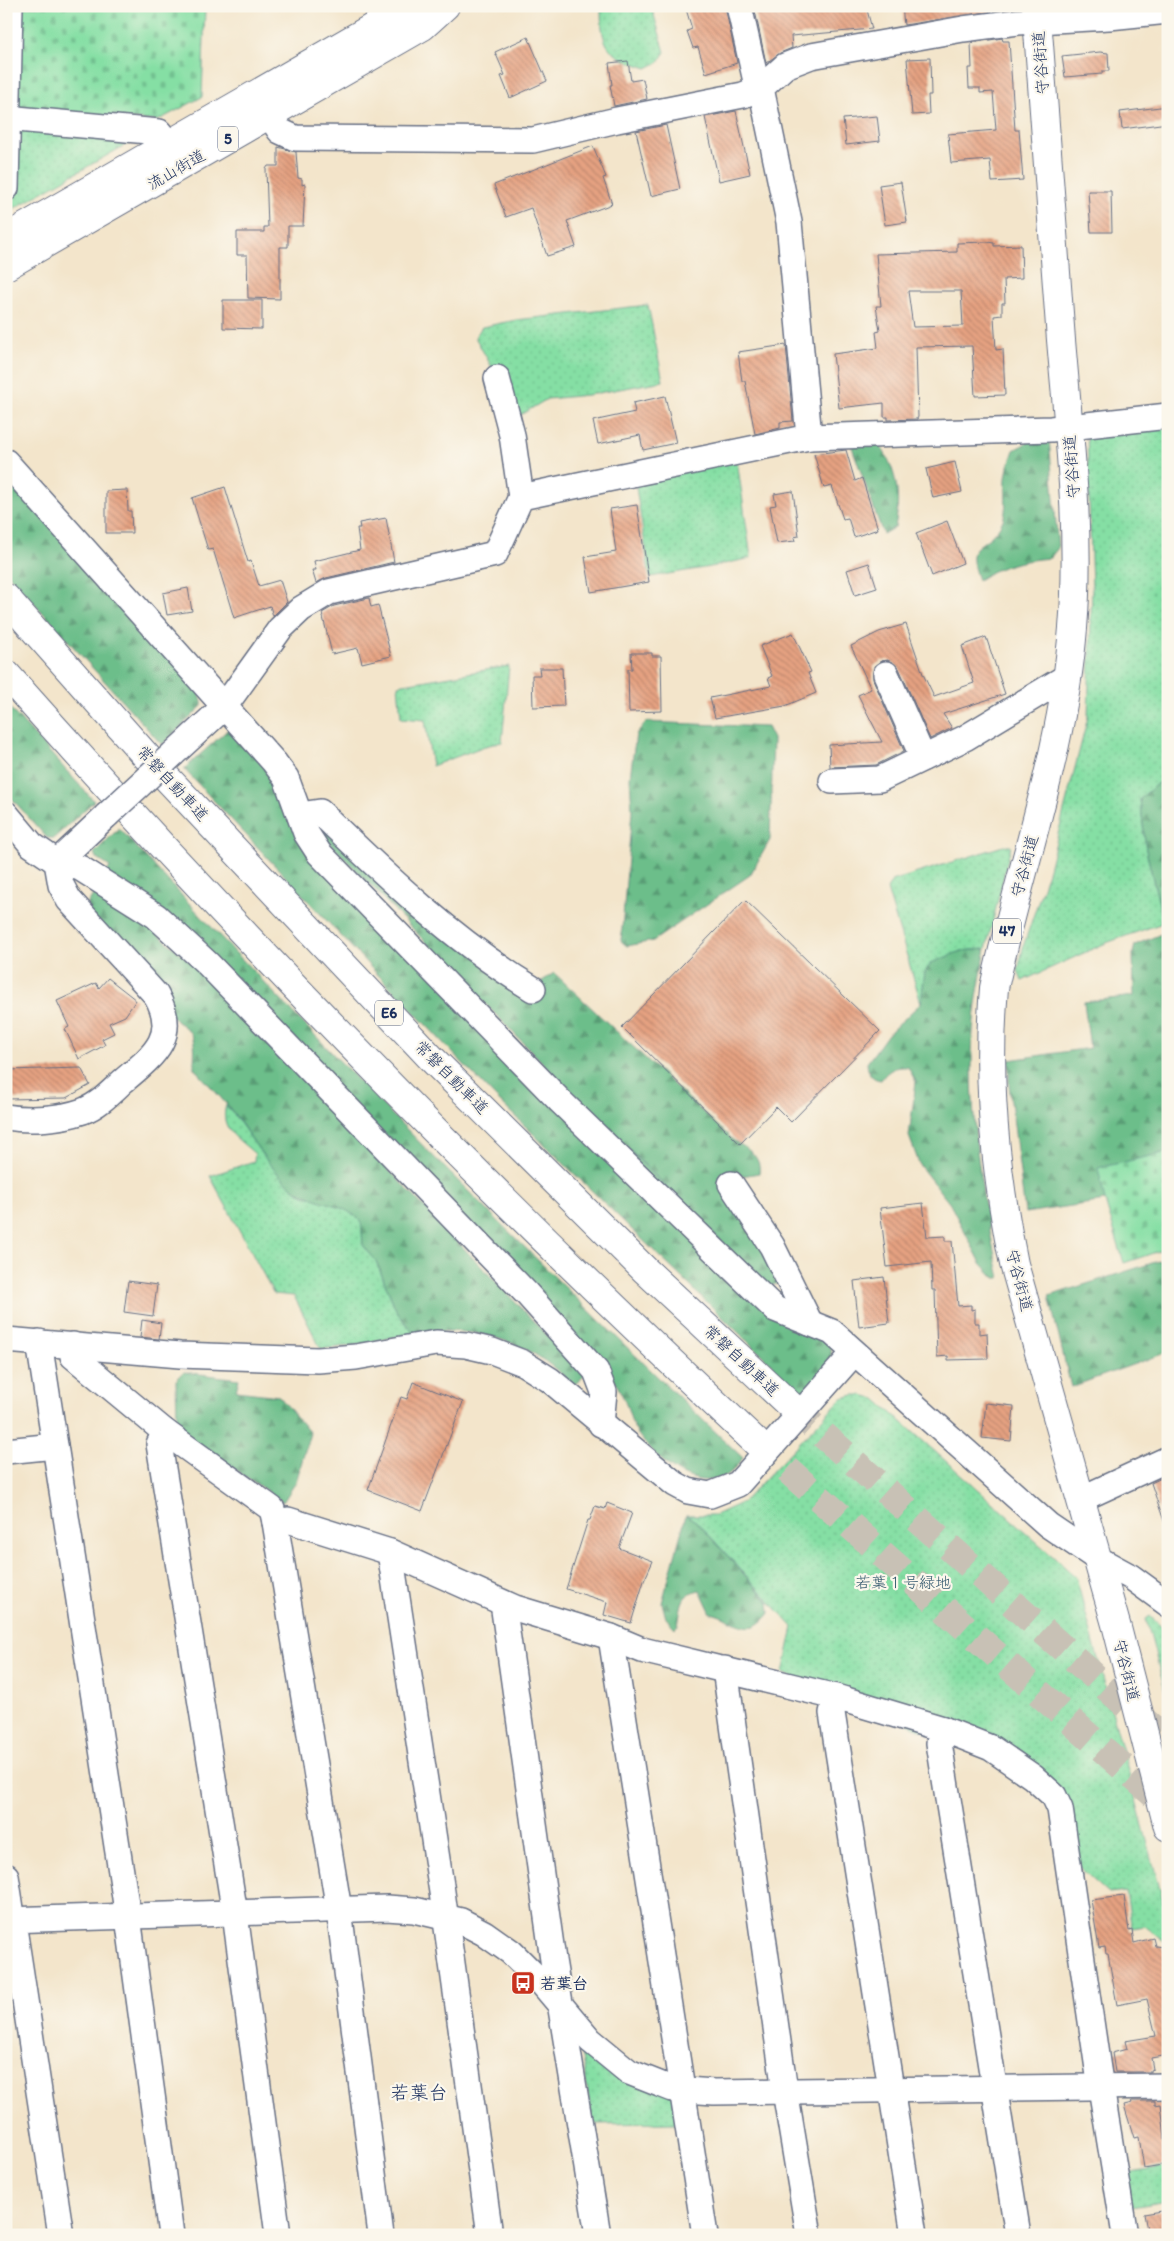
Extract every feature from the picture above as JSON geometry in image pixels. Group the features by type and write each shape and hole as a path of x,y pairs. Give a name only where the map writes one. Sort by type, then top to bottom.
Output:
{"main road":[{"name":"流山街道","path":"6,266 177,154 262,105 410,6"},
{"name":"流山街道","path":"262,105 423,26 445,6"},
{"name":"守谷街道","path":"1037,13 1046,161 1075,529 1076,582 1063,715 1005,936 994,988 990,1033 990,1073 995,1143 1004,1216 1014,1264 1098,1559 1168,1827"},
{"name":"流山街道","path":"9,230 177,154"},
{"name":"常磐自動車道","path":"6,598 147,756 432,1059 645,1270 792,1407"},
{"path":"6,674 109,790 394,1092 614,1310 756,1442"}],"street":[{"path":"6,188 10,6"},
{"path":"739,6 755,77 761,88 790,222 809,437"},
{"path":"262,105 280,131 295,138 533,140 617,120 743,95 761,88 786,66 811,56 963,29 1037,13 1109,17 1168,11"},
{"path":"7,119 159,132 177,154"},
{"path":"57,862 224,707 280,629 301,609 329,592 495,554 521,497 512,435 497,378"},
{"path":"521,497 809,437 1068,428 1168,416"},
{"path":"6,462 274,762 286,778 306,833 319,853 560,1101 776,1309 832,1332 1048,1525 1098,1559 1131,1577 1168,1604"},
{"path":"886,674 923,758"},
{"path":"832,782 880,780 965,738 1068,676"},
{"path":"300,815 320,812 434,918 494,965 533,989"},
{"path":"6,814 32,844 57,862 80,868 156,916 208,964 520,1287 596,1371 604,1392 601,1424"},
{"path":"6,1118 37,1119 82,1111 102,1101 153,1056 165,1031 166,1020 163,1007 156,995 69,900 62,885 57,862"},
{"path":"731,1184 772,1246 810,1323"},
{"path":"6,1340 180,1355 318,1360 356,1357 436,1343 466,1344 524,1363 550,1380 676,1484 697,1494 718,1492 738,1484 854,1353"},
{"path":"39,1342 128,1917 171,2235"},
{"path":"73,1345 73,1356 166,1432 272,1509 276,1522 339,1910 381,2235"},
{"path":"166,1432 159,1444 235,1914 278,2235"},
{"path":"6,1451 55,1446"},
{"path":"1081,1499 1168,1459"},
{"path":"276,1522 288,1520 390,1552 503,1603 611,1637 642,1650 836,1697 943,1729 991,1748 1033,1777 1054,1796 1060,1808 1100,2088 1125,2235"},
{"path":"390,1552 446,1917 490,2235"},
{"path":"503,1603 554,1960 598,2235"},
{"path":"611,1637 705,2235"},
{"path":"726,1669 785,2091 809,2235"},
{"path":"836,1697 832,1713 914,2235"},
{"path":"943,1729 939,1743 1018,2235"},
{"path":"6,1876 10,1920 61,2235"},
{"path":"10,1920 387,1908 414,1910 461,1920 511,1952 541,1982 590,2040 629,2072 672,2089 714,2092 890,2089 994,2090 1168,2086"}],"green space":[{"path":"16,6 205,7 202,97 157,121 15,110"},
{"path":"601,6 654,6 653,12 665,52 659,62 647,68 615,54 605,41 601,20"},
{"path":"14,126 136,139 13,209 10,207"},
{"path":"648,305 663,381 587,395 547,399 519,416 475,337 482,327 516,320"},
{"path":"1168,423 1168,774 1140,799 1146,850 1162,916 1160,924 1106,943 1022,981 1018,970 1024,944 1049,869 1088,717 1092,588 1087,433"},
{"path":"1043,434 1049,438 1058,548 1050,558 1012,564 978,580 974,567 974,551 994,534 1003,520 1006,507 1008,466 1014,450"},
{"path":"878,443 890,462 896,483 898,505 895,527 883,534 851,444"},
{"path":"737,460 751,558 650,577 635,481"},
{"path":"6,472 198,690 202,706 162,745 6,572"},
{"path":"509,666 502,742 485,746 432,766 425,720 401,718 398,685"},
{"path":"6,704 94,801 54,838 47,838 6,792"},
{"path":"646,722 767,727 773,739 770,840 750,875 653,941 627,946 621,941 632,811 630,777 636,734"},
{"path":"233,725 279,777 290,822 826,1341 831,1348 832,1364 804,1396 498,1100 184,769"},
{"path":"1168,774 1168,923 1160,924 1162,916 1146,850 1140,799"},
{"path":"324,825 538,984 554,973 733,1140 756,1157 759,1173 736,1177 779,1283 768,1287 559,1080 319,832"},
{"path":"119,828 271,990 426,1149 583,1305 743,1458 731,1472 714,1480 688,1477 664,1462 654,1453 635,1430 622,1394 606,1367 106,874 110,867 96,858 94,853"},
{"path":"1003,846 1011,846 986,949 961,951 925,972 921,1003 887,889 892,881"},
{"path":"96,890 147,925 185,957 585,1375 574,1385 533,1353 486,1335 457,1331 413,1333 397,1312 376,1261 363,1245 361,1221 344,1209 298,1191 290,1185 267,1161 230,1109 194,1068 194,1042 189,1031 177,1022 85,908"},
{"path":"1161,934 1168,944 1168,1152 1099,1168 1105,1201 1025,1213 1009,1085 1009,1060 1090,1048 1084,1002 1134,996 1133,953 1135,945"},
{"path":"986,949 978,988 973,1028 972,1083 983,1195 1000,1278 995,1278 981,1263 950,1204 920,1166 909,1136 916,1082 908,1067 892,1069 881,1080 871,1075 867,1063 888,1034 921,1003 925,972 931,963 961,951"},
{"path":"226,1105 270,1164 290,1185 308,1197 318,1198 342,1208 362,1221 363,1245 376,1261 397,1312 413,1333 356,1345 321,1349 294,1296 274,1294 210,1176 254,1161 255,1154 232,1133 225,1121"},
{"path":"1168,1152 1168,1248 1124,1263 1105,1201 1098,1168"},
{"path":"1168,1258 1168,1352 1071,1387 1049,1296"},
{"path":"184,1372 239,1379 236,1391 279,1396 310,1433 296,1482 283,1502 192,1440 177,1423 176,1380"},
{"name":"若葉１号緑地","path":"863,1395 876,1399 1076,1577 1168,1919 1168,1944 1145,1926 1132,1928 1126,1892 1109,1894 1078,1866 1056,1785 783,1673 793,1627 697,1522 686,1515 715,1515 743,1502 842,1398"},
{"path":"686,1515 697,1522 769,1602 770,1613 756,1626 742,1625 711,1613 700,1590 688,1594 685,1598 681,1607 678,1625 675,1628 666,1618 662,1603"},
{"path":"1150,1616 1168,1633 1168,1702 1146,1619"},
{"path":"580,2045 674,2094 677,2123 593,2124"},
{"path":"1168,2166 1168,2201 1131,2207 1125,2173"}],"building":[{"path":"696,6 725,6 737,63 706,73 698,47 693,48 687,31 692,29 686,9"},
{"path":"754,6 866,6 872,29 791,36 792,48 780,53 766,63"},
{"path":"902,6 1000,6 1000,10 904,25"},
{"path":"528,37 547,81 510,98 501,76 505,75 495,52"},
{"path":"1002,38 1003,41 1009,41 1015,130 1019,130 1023,180 992,182 990,160 951,163 948,134 996,130 993,92 980,93 980,88 969,88 968,68 972,68 971,43"},
{"path":"1100,52 1108,53 1109,71 1102,71 1102,74 1065,77 1062,56"},
{"path":"930,58 931,95 928,95 929,114 912,115 907,59"},
{"path":"628,61 631,81 643,79 647,99 614,106 610,85 612,85 609,63"},
{"path":"1168,106 1168,123 1122,129 1120,112"},
{"path":"736,111 750,174 719,181 705,117"},
{"path":"877,116 880,141 846,145 843,119"},
{"path":"666,125 680,189 651,196 636,131"},
{"path":"593,146 606,177 603,178 612,204 567,221 576,247 547,256 531,208 506,217 494,185"},
{"path":"278,147 296,152 298,178 302,179 302,185 305,184 303,226 288,226 288,247 280,247 280,299 248,298 247,255 237,255 237,232 264,232 264,227 268,227 266,169 268,166 278,166"},
{"path":"901,182 907,222 885,225 879,185"},
{"path":"1088,191 1111,191 1112,232 1091,232"},
{"path":"987,242 994,243 994,246 1021,245 1022,278 1004,279 1005,303 1002,303 1002,315 994,316 996,350 1003,349 1005,395 975,396 972,346 916,347 917,419 888,420 888,417 884,417 884,403 839,408 833,354 878,348 876,332 880,331 876,306 881,306 876,254 957,252 957,243","holes":["908,291 961,291 963,326 913,327"]},
{"path":"223,300 262,300 262,329 223,328"},
{"path":"786,345 793,421 780,422 780,428 755,434 745,381 742,381 738,352"},
{"path":"665,396 676,443 643,450 640,435 598,444 593,421 635,412 633,403"},
{"path":"846,450 855,481 862,478 878,529 854,537 848,518 843,519 832,486 824,488 814,454"},
{"path":"955,462 962,492 933,498 926,469"},
{"path":"225,487 248,562 251,561 259,586 280,580 287,602 273,616 270,606 234,618 213,549 208,550 192,498"},
{"path":"127,490 128,511 131,511 132,533 106,533 106,491"},
{"path":"793,491 799,536 794,537 795,541 777,543 770,506 776,505 774,494"},
{"path":"637,505 649,582 591,592 585,557 616,552 610,509"},
{"path":"386,518 394,562 326,578 316,583 312,570 316,570 314,561 360,550 357,528 360,528 359,523"},
{"path":"947,521 963,563 932,576 916,533"},
{"path":"869,563 877,588 855,595 847,570"},
{"path":"188,588 192,611 167,615 163,593"},
{"path":"369,598 371,607 378,605 391,656 362,663 358,648 332,654 322,613 334,606"},
{"path":"906,624 923,674 934,697 974,683 962,646 986,637 1005,694 943,714 952,728 930,739 899,668 888,660 881,661 874,666 873,679 904,751 876,765 830,767 829,745 882,742 858,695 871,689 851,646 879,632"},
{"path":"793,633 811,672 808,673 816,693 785,706 715,718 710,698 771,686 768,678 772,676 760,646"},
{"path":"631,653 652,653 652,656 661,656 662,711 629,712 628,669 632,669"},
{"path":"539,668 562,668 564,706 533,707 532,675 540,675"},
{"path":"745,900 880,1031 791,1122 776,1107 740,1144 622,1027"},
{"path":"108,978 136,1000 125,1016 109,1023 114,1033 102,1039 105,1045 79,1059 65,1029 69,1027 57,1001 96,983 99,988"},
{"path":"81,1068 90,1085 66,1098 6,1099 6,1070"},
{"path":"923,1203 927,1237 945,1236 945,1241 952,1241 958,1306 971,1305 971,1310 975,1309 975,1323 979,1323 979,1334 987,1333 988,1359 948,1360 948,1356 937,1357 935,1290 932,1290 931,1262 887,1267 880,1208"},
{"path":"884,1277 889,1323 859,1327 854,1281"},
{"path":"128,1281 157,1285 153,1316 124,1312"},
{"path":"142,1320 161,1323 159,1339 140,1337"},
{"path":"413,1382 463,1402 422,1511 368,1490 401,1397 407,1399"},
{"path":"986,1403 1014,1406 1011,1441 982,1438"},
{"path":"1166,1476 1168,1523 1165,1524 1151,1483"},
{"path":"607,1503 632,1513 619,1548 653,1561 644,1581 631,1623 604,1615 607,1602 566,1589 588,1520 590,1520 595,1506 605,1509"},
{"path":"1124,1896 1129,1931 1132,1930 1134,1943 1153,1938 1155,1946 1163,1947 1168,1968 1168,2055 1151,2058 1153,2069 1150,2072 1115,2072 1112,2053 1127,2049 1125,2041 1156,2036 1147,1999 1117,2005 1108,1954 1106,1954 1105,1947 1099,1948 1091,1900"},
{"path":"1131,2101 1155,2101 1155,2105 1161,2104 1168,2164 1144,2168 1139,2137 1134,2138 1124,2105 1132,2103"},
{"path":"1168,2210 1168,2235 1148,2235 1144,2214"}],"tunnel":[{"path":"792,1407 1168,1742"},
{"path":"756,1442 1168,1807"}],"place":[{"name":"若葉台","path":"523,1983"}],"district":[{"name":"若葉台","path":"419,2092"}]}
